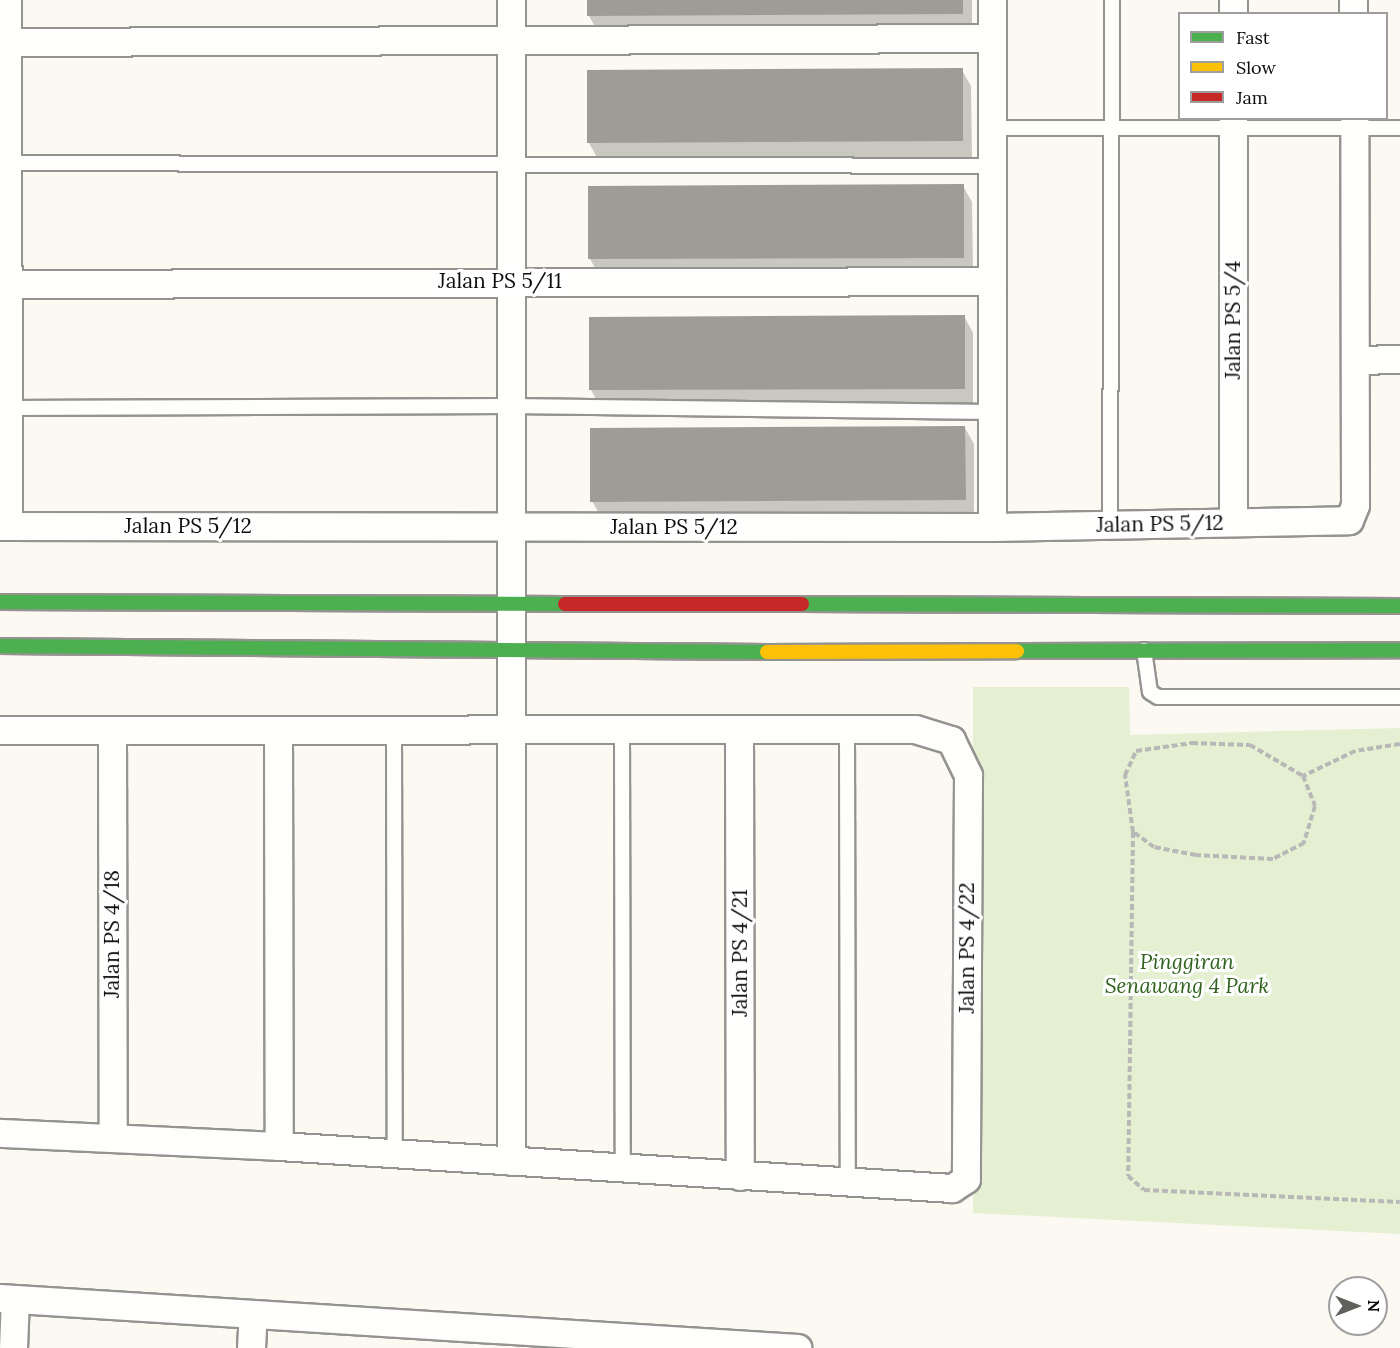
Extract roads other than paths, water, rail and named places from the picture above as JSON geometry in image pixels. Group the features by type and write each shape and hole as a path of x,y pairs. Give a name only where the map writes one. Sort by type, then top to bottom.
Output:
{"street":[{"path":"4,526 8,408 7,163 4,116 7,0"},
{"path":"511,0 511,1161"},
{"path":"992,0 992,527"},
{"path":"7,42 511,38 992,38"},
{"name":"Jalan PS 5/4","path":"1233,123 1233,522"},
{"path":"1354,123 1356,360 1400,359"},
{"name":"Jalan PS 5/11","path":"8,284 511,281 992,282"},
{"name":"Jalan PS 5/12","path":"4,526 992,527 1349,520 1355,505 1356,360"},
{"path":"0,602 1400,606"},
{"path":"0,646 511,653 1400,650"},
{"name":"Jalan PS 4/21","path":"739,729 740,1176"},
{"path":"0,730 848,729"},
{"name":"Jalan PS 4/22","path":"848,729 915,729 951,740 968,775 966,1179 952,1188 848,1183"},
{"name":"Jalan PS 4/18","path":"112,730 113,1138"},
{"path":"278,730 279,1146"},
{"path":"0,1133 279,1146 848,1183"},
{"path":"12,1348 8,1298 253,1314 492,1339 797,1348"},
{"path":"251,1348 253,1314"}],"lane":[{"path":"1110,525 1112,0"},
{"path":"992,128 1112,128 1233,123 1354,123 1400,128"},
{"path":"7,163 992,166"},
{"path":"8,408 511,406 992,412"},
{"path":"1143,650 1150,692 1158,697 1400,697"},
{"path":"622,729 623,1168"},
{"path":"848,729 848,1183"},
{"path":"394,730 395,1154"}],"park label":[{"name":"Pinggiran Senawang 4 Park","path":"1187,974"}]}
